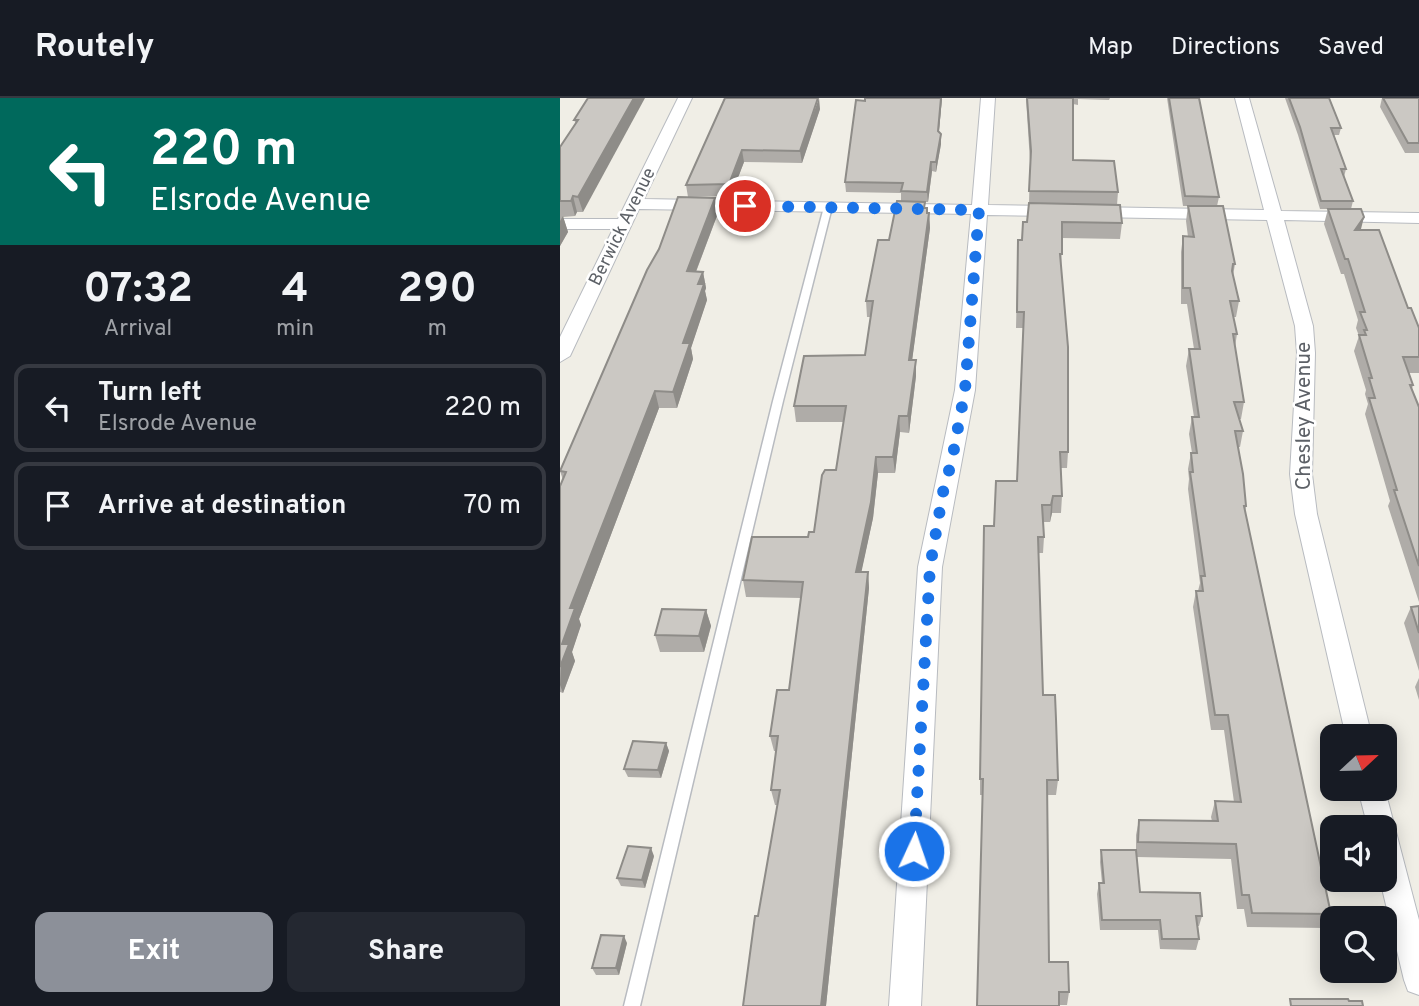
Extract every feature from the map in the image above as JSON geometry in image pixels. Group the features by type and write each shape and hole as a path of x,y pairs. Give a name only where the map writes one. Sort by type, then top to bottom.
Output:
{"street":[{"name":"Berwick Avenue","path":"560,356 685,98"},
{"path":"905,1006 930,567 965,390 988,98"},
{"name":"Chesley Avenue","path":"1242,98 1304,326 1306,354 1301,474 1306,514 1356,724"},
{"path":"634,204 1419,218"},
{"path":"560,223 624,224"},
{"path":"1397,890 1419,979"}],"lane":[{"path":"632,1006 778,401 828,207"}],"building":[{"path":"588,98 634,98 578,197 573,196 571,201 560,201 560,147 578,120 574,120"},
{"path":"725,98 818,98 800,151 742,150 729,184 686,185"},
{"path":"865,98 941,98 938,131 941,134 936,162 931,162 927,192 901,191 903,183 845,182 856,100 865,101"},
{"path":"1027,98 1073,98 1073,160 1114,161 1118,192 1029,191 1031,151"},
{"path":"1169,98 1199,98 1219,197 1185,196"},
{"path":"1289,98 1329,98 1341,128 1331,128 1346,169 1341,169 1353,201 1321,201"},
{"path":"1383,98 1419,98 1419,143 1408,143"},
{"path":"678,197 715,198 687,271 703,272 698,284 704,284 683,343 690,343 673,392 655,391 570,608 575,608 562,644 569,644 560,667 560,486 566,472 560,471 647,270 659,249"},
{"path":"897,201 925,202 924,208 927,208 929,213 909,360 916,360 908,416 899,416 893,457 876,457 871,502 856,572 868,572 821,1006 743,1006 755,916 758,916 780,790 771,790 778,736 770,736 777,690 789,690 803,582 743,580 752,537 808,537 809,532 814,532 822,475 825,470 836,470 846,406 794,406 804,356 865,355 873,301 866,301 878,240 889,240"},
{"path":"1029,203 1120,205 1122,223 1062,222 1060,254 1068,347 1068,452 1060,452 1062,496 1053,496 1051,505 1042,505 1044,537 1038,537 1043,695 1055,695 1058,780 1047,780 1049,962 1068,962 1069,992 1059,992 1059,1006 977,1006 983,779 980,779 984,526 994,526 996,481 1017,481 1024,312 1017,312 1018,240 1022,240 1023,222 1027,222"},
{"path":"1188,206 1223,206 1235,264 1232,271 1239,301 1230,301 1237,334 1233,334 1244,402 1234,402 1243,431 1235,431 1243,474 1244,506 1320,862 1320,892 1326,892 1329,906 1320,906 1320,914 1252,913 1249,895 1242,895 1236,844 1138,842 1139,820 1218,821 1215,801 1241,802 1228,715 1215,715 1196,591 1203,591 1201,576 1205,576 1190,472 1193,472 1191,453 1197,453 1192,417 1199,417 1189,349 1200,349 1190,288 1183,288 1183,236 1194,237"},
{"path":"1328,209 1361,209 1364,217 1355,230 1379,230 1408,308 1411,308 1419,328 1419,357 1403,357 1419,407 1419,566 1394,490 1397,490 1369,398 1375,398 1369,378 1372,378 1359,335 1366,335 1364,330 1367,330 1360,312 1365,312"},
{"path":"1419,606 1419,633 1411,607"},
{"path":"662,609 706,610 699,636 655,635"},
{"path":"633,741 666,743 658,770 624,769"},
{"path":"628,846 651,848 642,880 617,878"},
{"path":"1101,850 1136,850 1140,892 1200,893 1202,916 1196,916 1199,939 1162,939 1160,920 1102,920 1099,883 1104,883"},
{"path":"601,935 624,936 616,968 592,968"},
{"path":"1290,999 1348,999 1362,1001 1363,1006 1291,1006"}],"route":[{"path":"745,206 979,210 965,390 930,567 914,851"}]}
